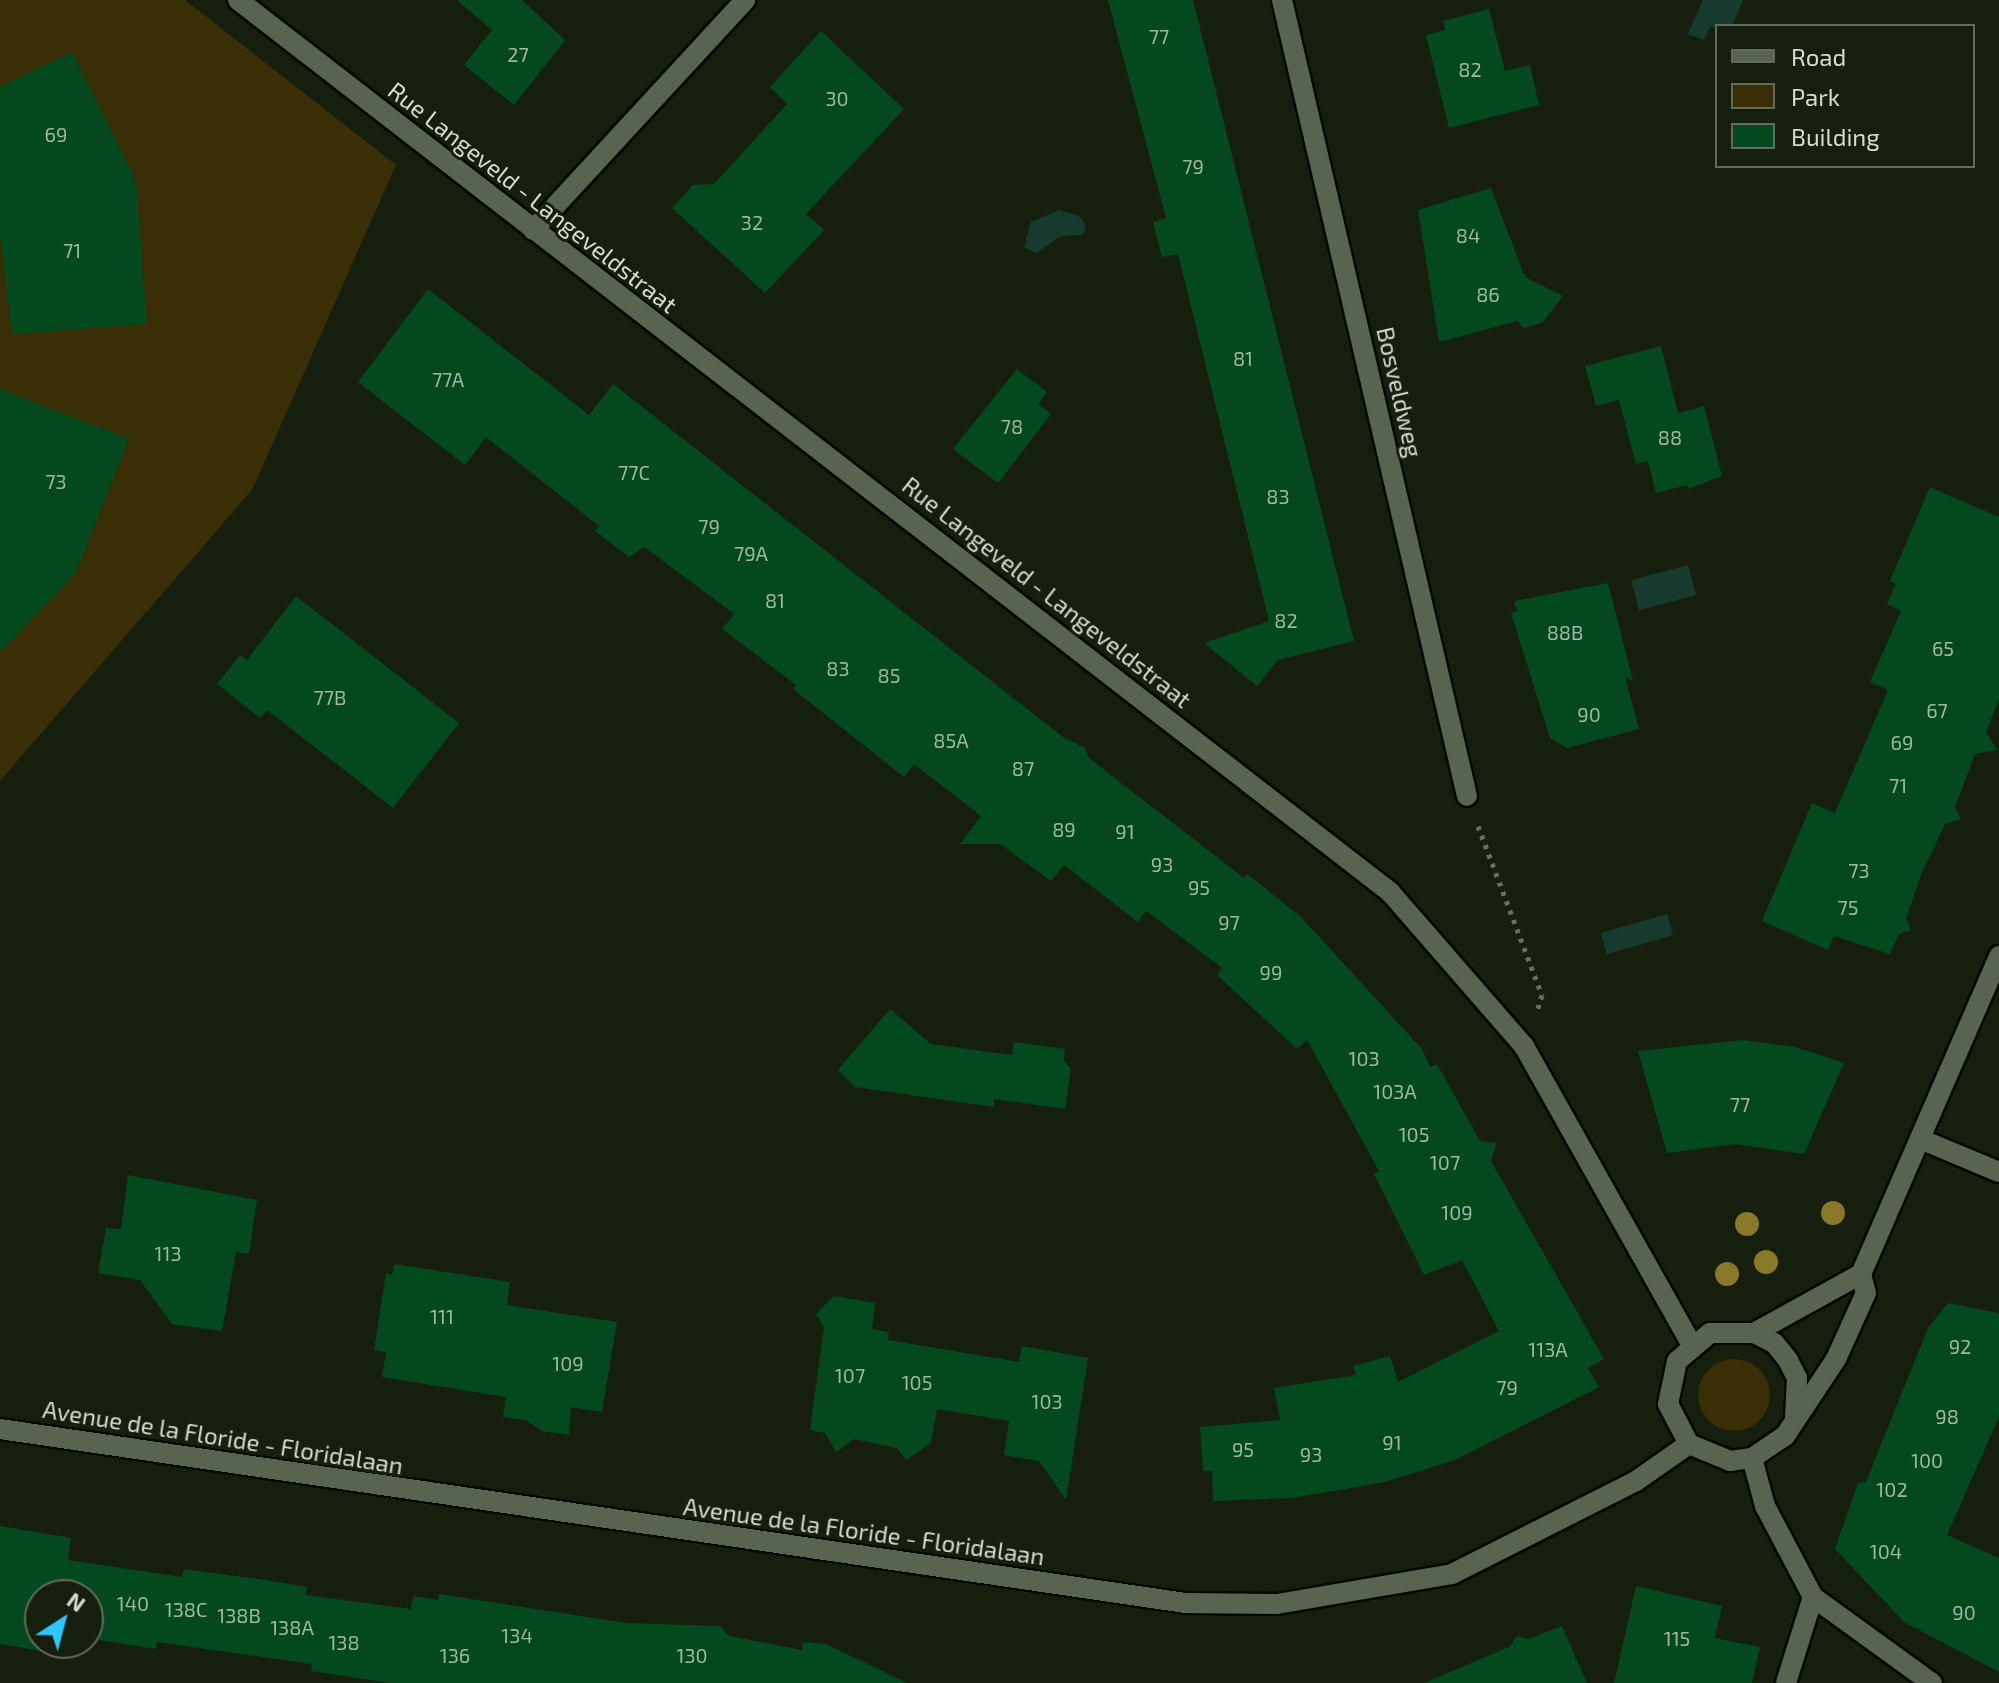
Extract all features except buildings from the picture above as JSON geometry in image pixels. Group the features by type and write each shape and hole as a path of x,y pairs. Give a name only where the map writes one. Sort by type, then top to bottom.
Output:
{"street":[{"name":"Rue Langeveld - Langeveldstraat","path":"238,0 1390,892 1524,1046 1691,1344"},
{"path":"533,230 745,0"},
{"name":"Bosveldweg","path":"1282,0 1467,796"},
{"path":"1754,1333 1861,1274 1999,956"},
{"path":"1920,1139 1999,1172"},
{"path":"1795,1418 1797,1378 1774,1343 1754,1333 1710,1333 1691,1344 1677,1361 1669,1382 1668,1404 1689,1444 1730,1461 1752,1458 1785,1436 1836,1359 1866,1293 1861,1274"},
{"name":"Avenue de la Floride - Floridalaan","path":"0,1429 1186,1603 1277,1604 1452,1574 1636,1481 1689,1444"},
{"path":"1752,1458 1765,1506 1813,1597 1932,1683"},
{"path":"1786,1683 1813,1597"}],"path":[{"path":"1467,796 1542,995 1524,1046"}],"green space":[{"path":"0,0 185,0 396,165 252,490 0,781"},
{"path":"1741,1359 1760,1369 1768,1381 1768,1409 1760,1421 1748,1429 1727,1431 1708,1421 1700,1409 1698,1388 1708,1369 1720,1361"}],"shaded area":[{"path":"1703,0 1743,0 1733,24 1715,24 1710,27 1704,40 1688,34"},
{"path":"1059,210 1079,216 1086,226 1083,235 1061,236 1036,253 1024,247 1031,222"},
{"path":"1688,565 1696,595 1639,610 1631,580"},
{"path":"1667,914 1673,935 1607,954 1601,933"}]}
